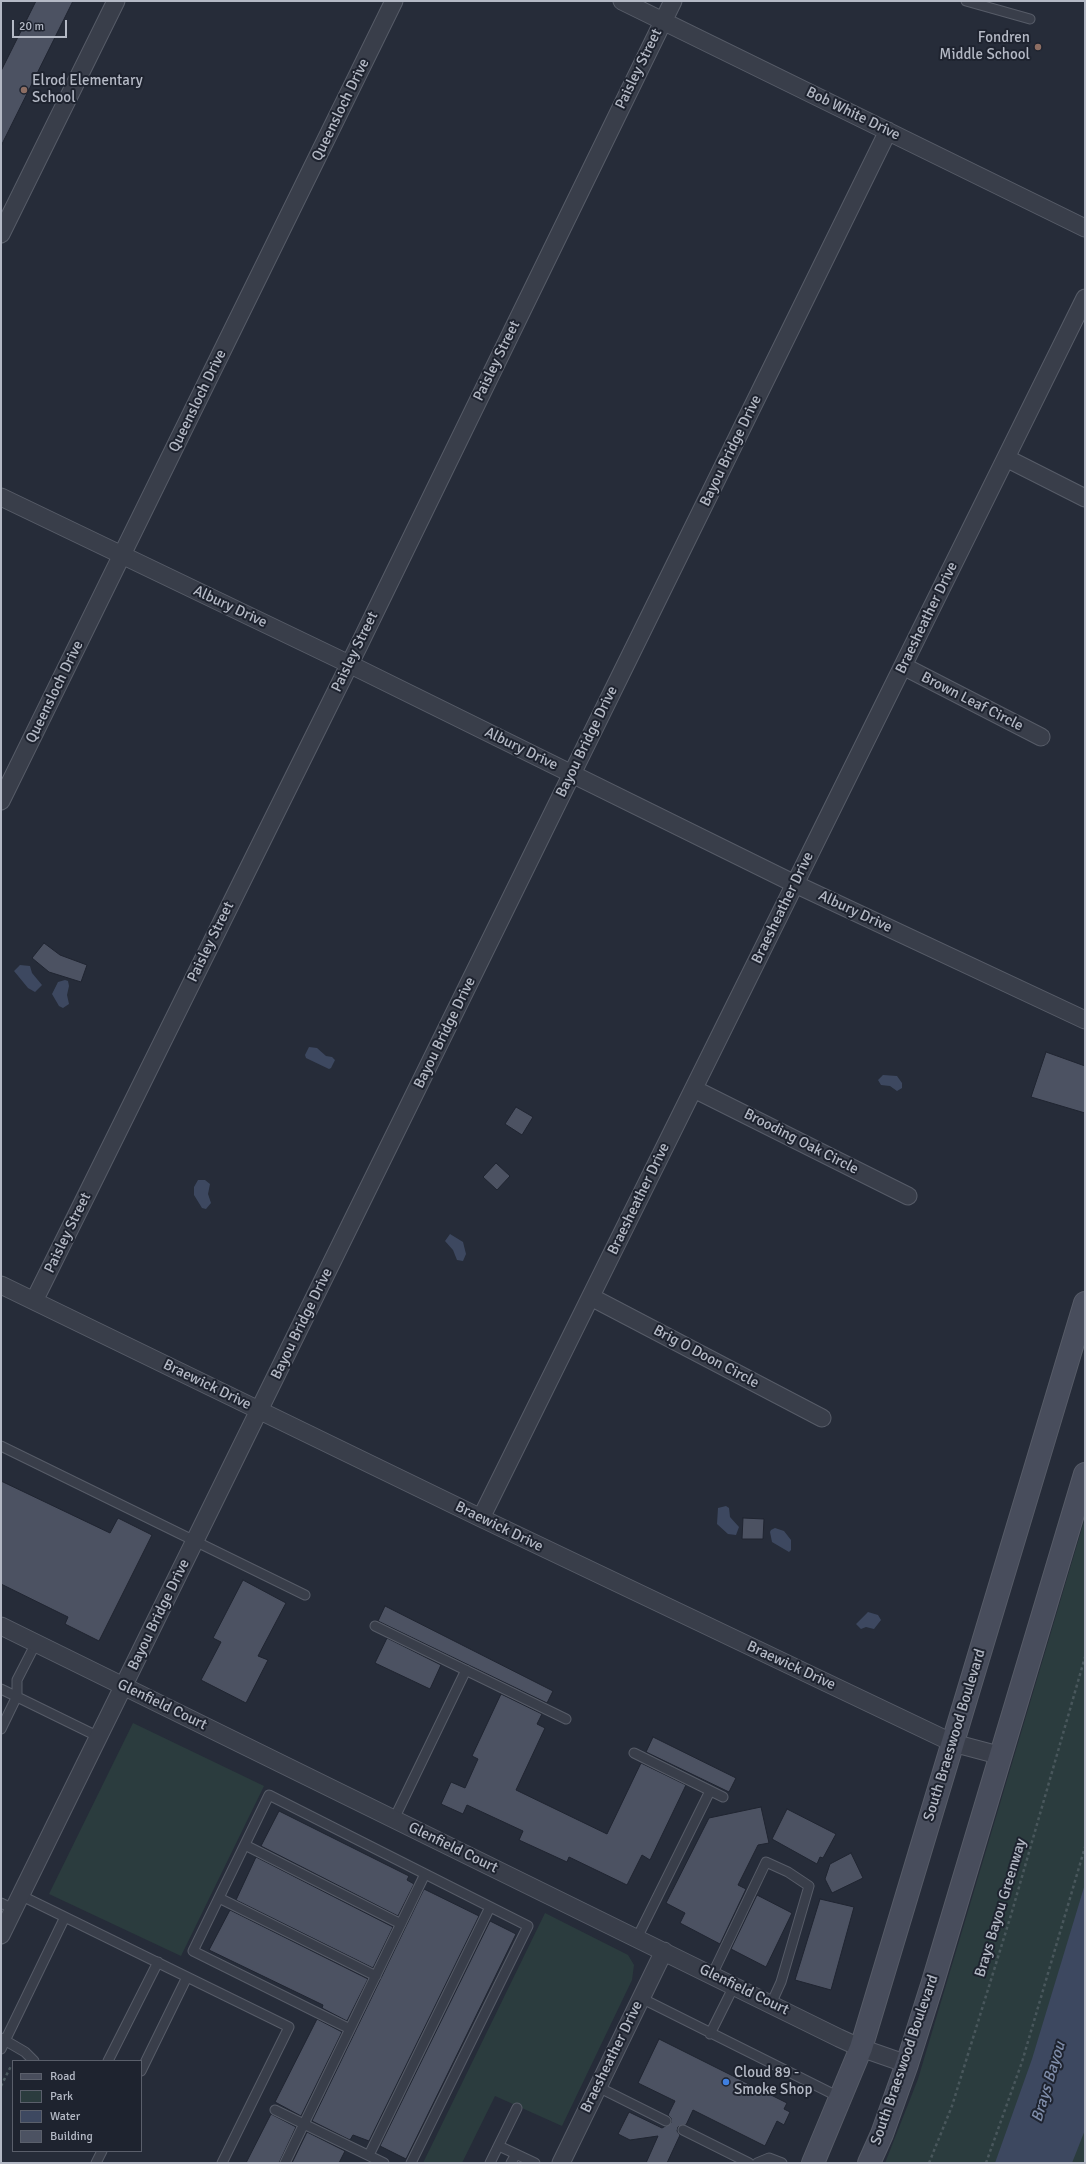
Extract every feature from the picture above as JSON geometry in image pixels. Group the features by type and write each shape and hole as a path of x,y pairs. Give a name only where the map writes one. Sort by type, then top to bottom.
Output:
{"main road":[{"name":"South Braeswood Boulevard","path":"813,2163 861,2048 1085,1303"},
{"name":"South Braeswood Boulevard","path":"869,2163 882,2134 907,2064 1002,1756 1085,1474"}],"street":[{"path":"1,234 116,1"},
{"name":"Queensloch Drive","path":"1,801 394,1"},
{"name":"Bob White Drive","path":"622,1 1085,228"},
{"name":"Paisley Street","path":"34,1301 349,664 673,1"},
{"name":"Bayou Bridge Drive","path":"1,1934 11,1902 124,1687 888,131"},
{"name":"Braesheather Drive","path":"481,1518 1085,298"},
{"path":"1006,458 1085,498"},
{"name":"Albury Drive","path":"1,497 349,664 795,884 1085,1020"},
{"name":"Brown Leaf Circle","path":"903,666 1041,737"},
{"name":"Brooding Oak Circle","path":"694,1089 908,1196"},
{"name":"Braewick Drive","path":"1,1285 481,1518 953,1743 1002,1756"},
{"name":"Brig O Doon Circle","path":"591,1297 822,1418"},
{"name":"Glenfield Court","path":"1,1626 861,2048 907,2064"},
{"name":"Braesheather Drive","path":"563,2162 664,1951"}],"lane":[{"path":"966,1 1030,19"},
{"path":"1,1446 305,1595"},
{"path":"375,1626 566,1719"},
{"path":"1,1729 17,1696 17,1680 36,1643"},
{"path":"394,1819 466,1670"},
{"path":"1,1688 99,1737"},
{"path":"634,1753 723,1797"},
{"path":"637,1938 710,1791"},
{"path":"350,2029 193,1951 269,1795 528,1926 411,2163"},
{"path":"245,1845 401,1924"},
{"path":"712,1975 766,1862 781,1869 809,1886 781,1982 771,2004"},
{"path":"285,2163 425,1874"},
{"path":"219,1898 376,1976"},
{"path":"11,1902 65,1917 289,2027 222,2163"},
{"path":"368,2155 490,1907"},
{"path":"1,2049 3,2039 65,1917"},
{"path":"109,2060 158,1962"},
{"path":"142,2069 187,1977"},
{"path":"710,2034 734,1986"},
{"path":"641,1998 710,2034 841,2098"},
{"path":"3,2039 25,2052 33,2060"},
{"path":"598,2087 666,2121"},
{"path":"490,2163 516,2108"},
{"path":"275,2110 384,2163"},
{"path":"683,2130 749,2163"},
{"path":"499,2146 535,2163"},
{"path":"96,2163 102,2152"},
{"path":"512,2163 516,2154"},
{"path":"757,2163 769,2158 782,2163"}],"path":[{"name":"Brays Bayou Greenway","path":"929,2163 952,2106 1011,1915 1085,1657"},
{"path":"986,2163 1022,2062 1085,1846"},
{"path":"1,2086 11,2066"}],"green space":[{"path":"1085,1518 1085,2163 885,2163 918,2079"},
{"path":"133,1723 264,1786 181,1956 49,1894"},
{"path":"545,1913 628,1955 634,1965 632,1980 562,2126 495,2096 462,2163 423,2163"}],"water":[{"path":"20,965 30,966 32,973 42,985 35,992 28,988 14,971"},
{"path":"65,980 68,981 69,986 67,995 69,1004 63,1008 59,1006 52,994 58,982"},
{"path":"309,1047 317,1048 326,1056 332,1057 335,1060 331,1068 329,1069 306,1058 305,1055"},
{"path":"883,1075 897,1076 902,1083 902,1088 897,1091 890,1086 881,1085 878,1080"},
{"path":"198,1180 205,1180 210,1184 208,1194 211,1203 206,1209 202,1208 194,1195 194,1187"},
{"path":"450,1234 463,1242 466,1254 463,1261 457,1260 453,1250 445,1241"},
{"path":"726,1506 729,1508 730,1517 739,1527 736,1535 728,1534 717,1524 718,1508"},
{"path":"775,1528 784,1531 791,1540 791,1550 789,1552 772,1542 770,1532"},
{"path":"868,1612 878,1615 881,1620 874,1629 866,1627 861,1629 856,1624"},
{"name":"Brays Bayou","path":"1085,1884 1085,2130 1072,2163 995,2163 1032,2059"}],"building":[{"path":"36,1 73,1 1,146 1,71"},
{"path":"44,943 60,955 87,965 81,982 49,972 32,958"},
{"path":"1046,1052 1085,1066 1085,1113 1031,1097"},
{"path":"516,1107 533,1117 522,1135 505,1124"},
{"path":"496,1163 510,1176 497,1190 483,1177"},
{"path":"1,1481 110,1533 118,1518 152,1535 99,1641 65,1624 68,1617 1,1584"},
{"path":"743,1518 764,1519 763,1539 742,1539"},
{"path":"243,1580 286,1603 258,1656 268,1660 246,1703 201,1680 221,1642 213,1638"},
{"path":"385,1606 553,1691 547,1703 378,1621"},
{"path":"387,1638 441,1665 430,1689 375,1663"},
{"path":"501,1694 542,1714 537,1724 545,1728 516,1790 607,1834 641,1763 686,1785 650,1860 642,1855 627,1885 569,1857 567,1862 519,1840 523,1831 467,1805 463,1814 441,1804 451,1782 465,1788 478,1759 472,1756"},
{"path":"653,1737 736,1778 729,1792 646,1752"},
{"path":"761,1807 769,1843 758,1845 738,1885 746,1889 720,1944 680,1923 685,1913 666,1903 709,1818"},
{"path":"787,1809 836,1834 823,1858 820,1857 817,1864 772,1839"},
{"path":"279,1811 409,1876 407,1880 414,1884 398,1916 261,1846"},
{"path":"851,1853 863,1878 832,1893 825,1879 830,1864"},
{"path":"256,1857 393,1927 373,1968 236,1900"},
{"path":"424,1889 479,1916 369,2141 353,2135 350,2140 312,2121"},
{"path":"757,1895 792,1913 766,1967 731,1949"},
{"path":"820,1899 854,1907 831,1990 795,1980"},
{"path":"230,1910 368,1979 347,2021 322,2008 323,2005 209,1950"},
{"path":"490,1921 516,1934 406,2159 380,2146"},
{"path":"317,2019 342,2032 301,2116 275,2102"},
{"path":"659,2039 787,2103 784,2109 790,2112 784,2125 777,2121 765,2146 693,2110 686,2125 678,2127 677,2131 680,2135 667,2163 646,2163 658,2136 630,2140 618,2134 629,2112 662,2128 671,2123 671,2118 668,2115 675,2101 638,2083"},
{"path":"271,2114 296,2127 279,2163 246,2163"},
{"path":"307,2132 345,2151 339,2163 292,2163"}],"place":[{"name":"Fondren Middle School","path":"1038,47"},
{"name":"Elrod Elementary School","path":"24,90"},
{"name":"Cloud 89 - Smoke Shop","path":"726,2082"}]}
